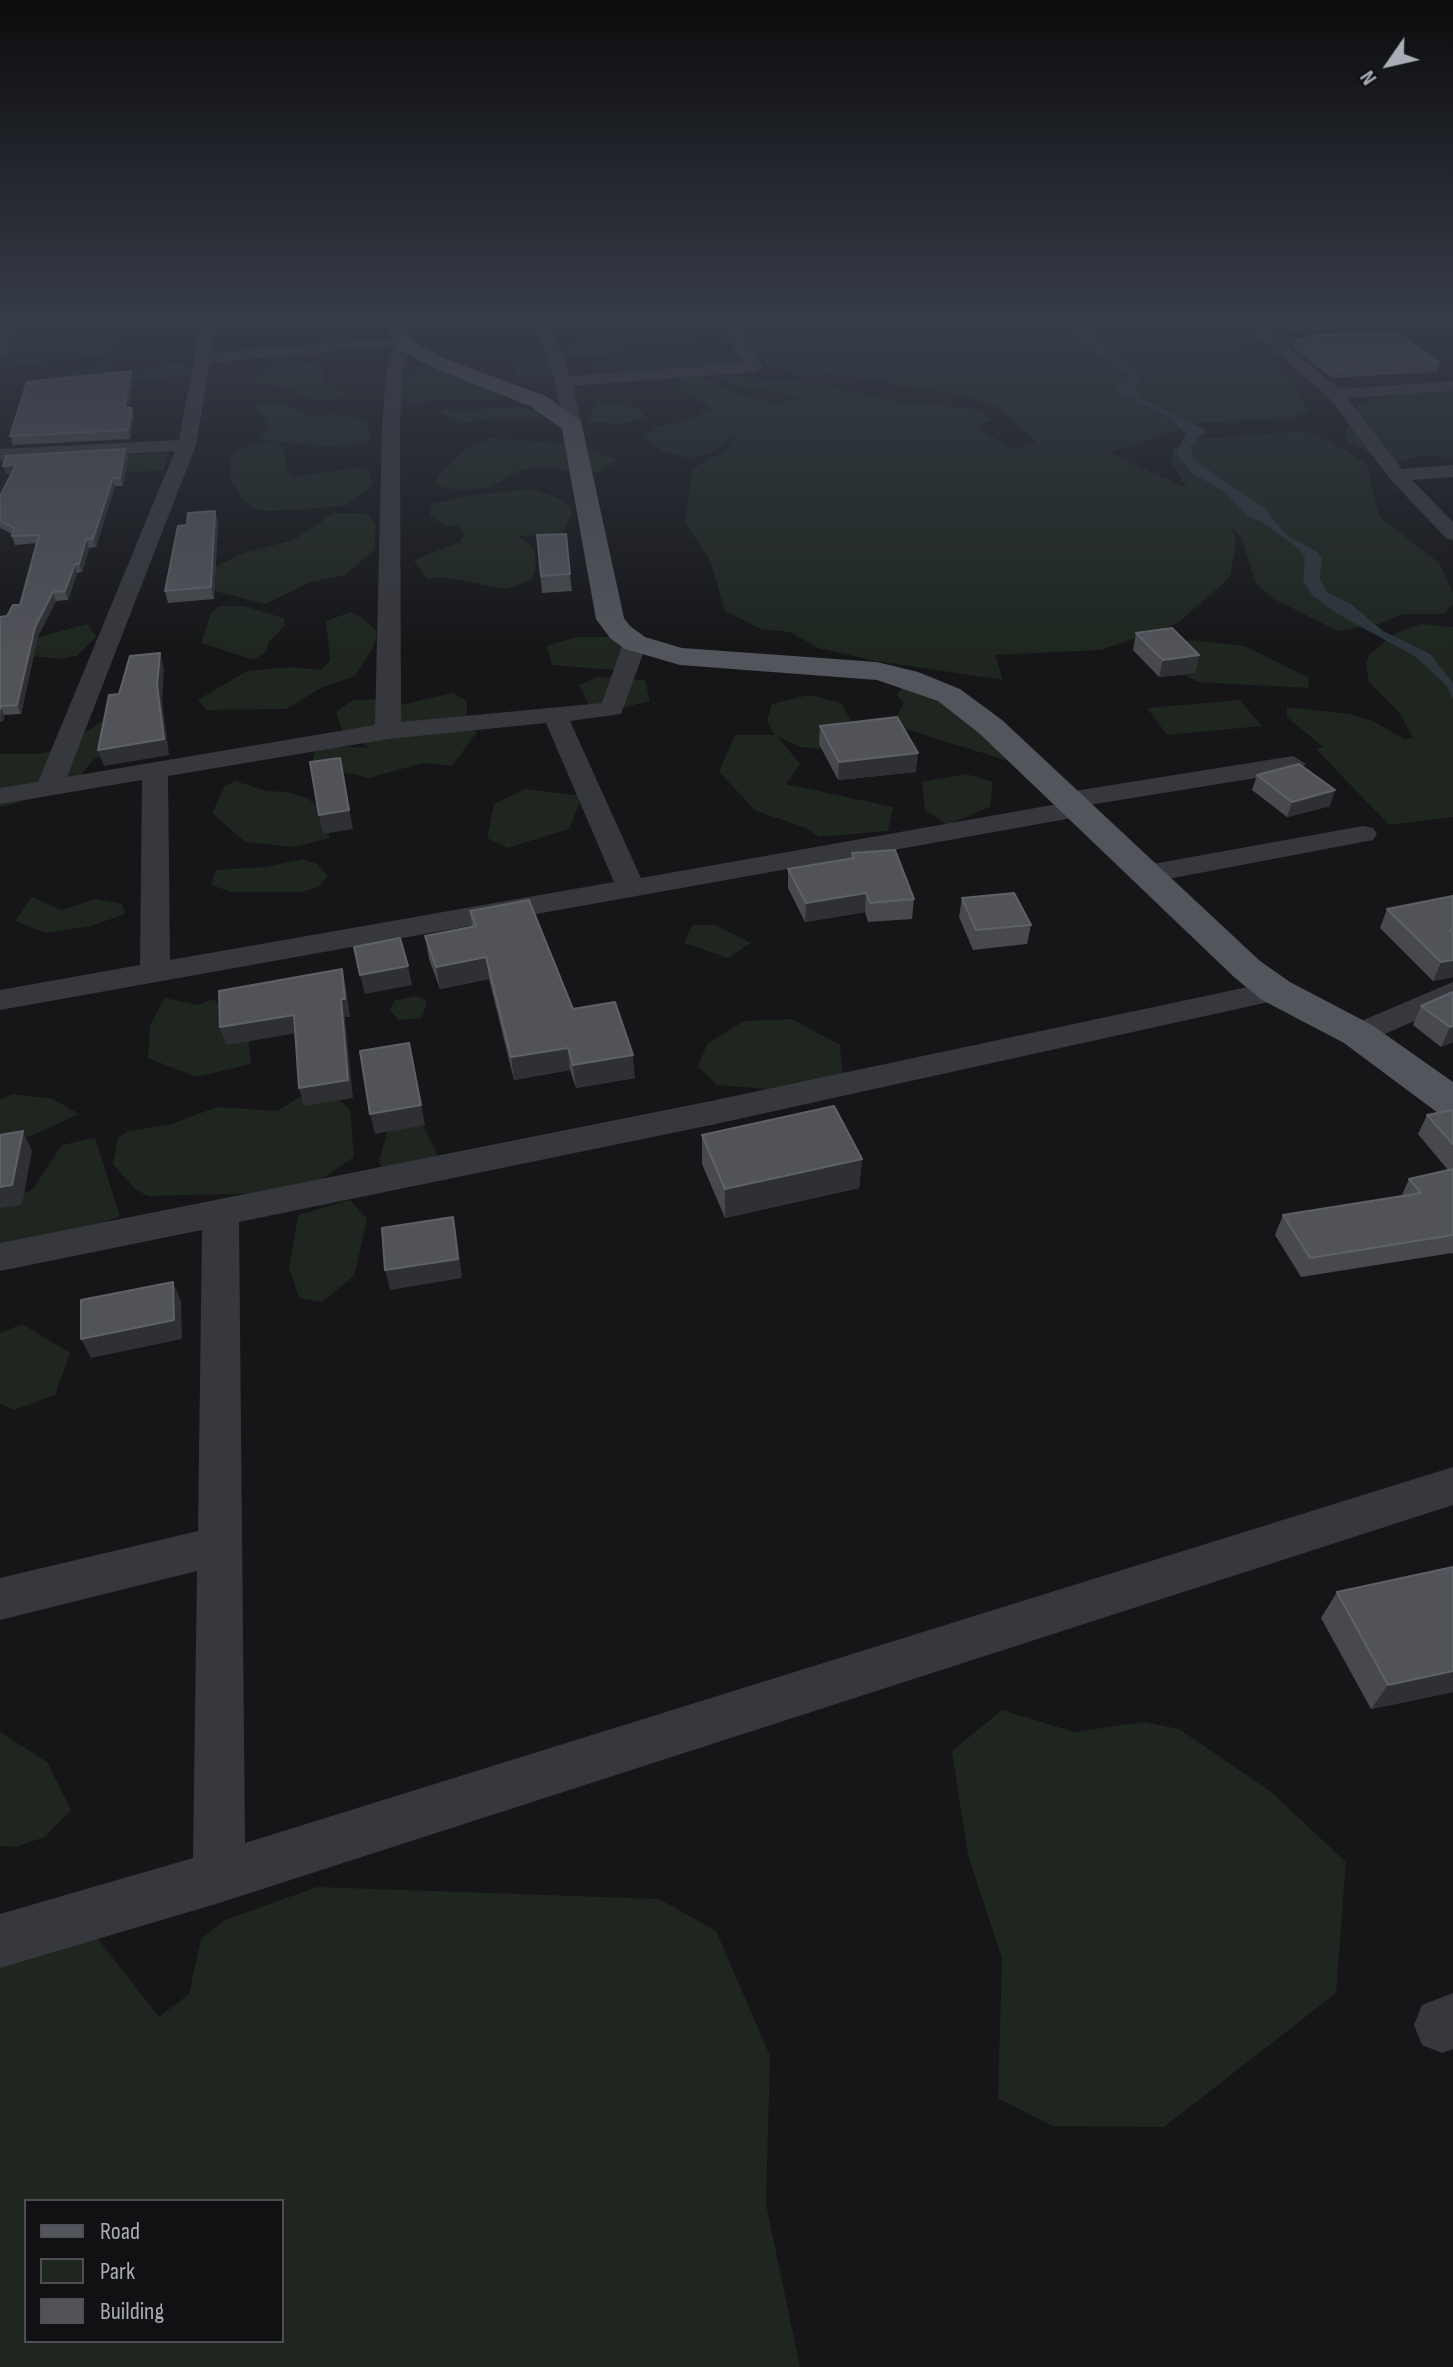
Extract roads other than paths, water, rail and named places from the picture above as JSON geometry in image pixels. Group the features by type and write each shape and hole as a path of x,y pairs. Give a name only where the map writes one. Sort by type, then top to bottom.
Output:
{"main road":[{"path":"574,432 610,619 635,643 680,656 877,671 931,686 991,727 1247,969 1276,991 1358,1034 1453,1103"}],"street":[{"path":"49,788 187,445 189,432"},
{"path":"388,731 391,432"},
{"path":"1364,432 1397,475 1453,534"},
{"path":"0,455 187,445"},
{"path":"1397,475 1453,471"},
{"path":"0,796 388,731 612,709 635,643"},
{"path":"555,714 630,886"},
{"path":"0,1000 1293,764"},
{"path":"155,769 155,971"},
{"path":"1147,874 1363,834"},
{"path":"0,1257 711,1113 1276,991"},
{"path":"1358,1034 1453,992"},
{"path":"219,1877 221,1212"},
{"path":"0,1941 219,1877 1453,1486"},
{"path":"0,1599 219,1546"}]}
